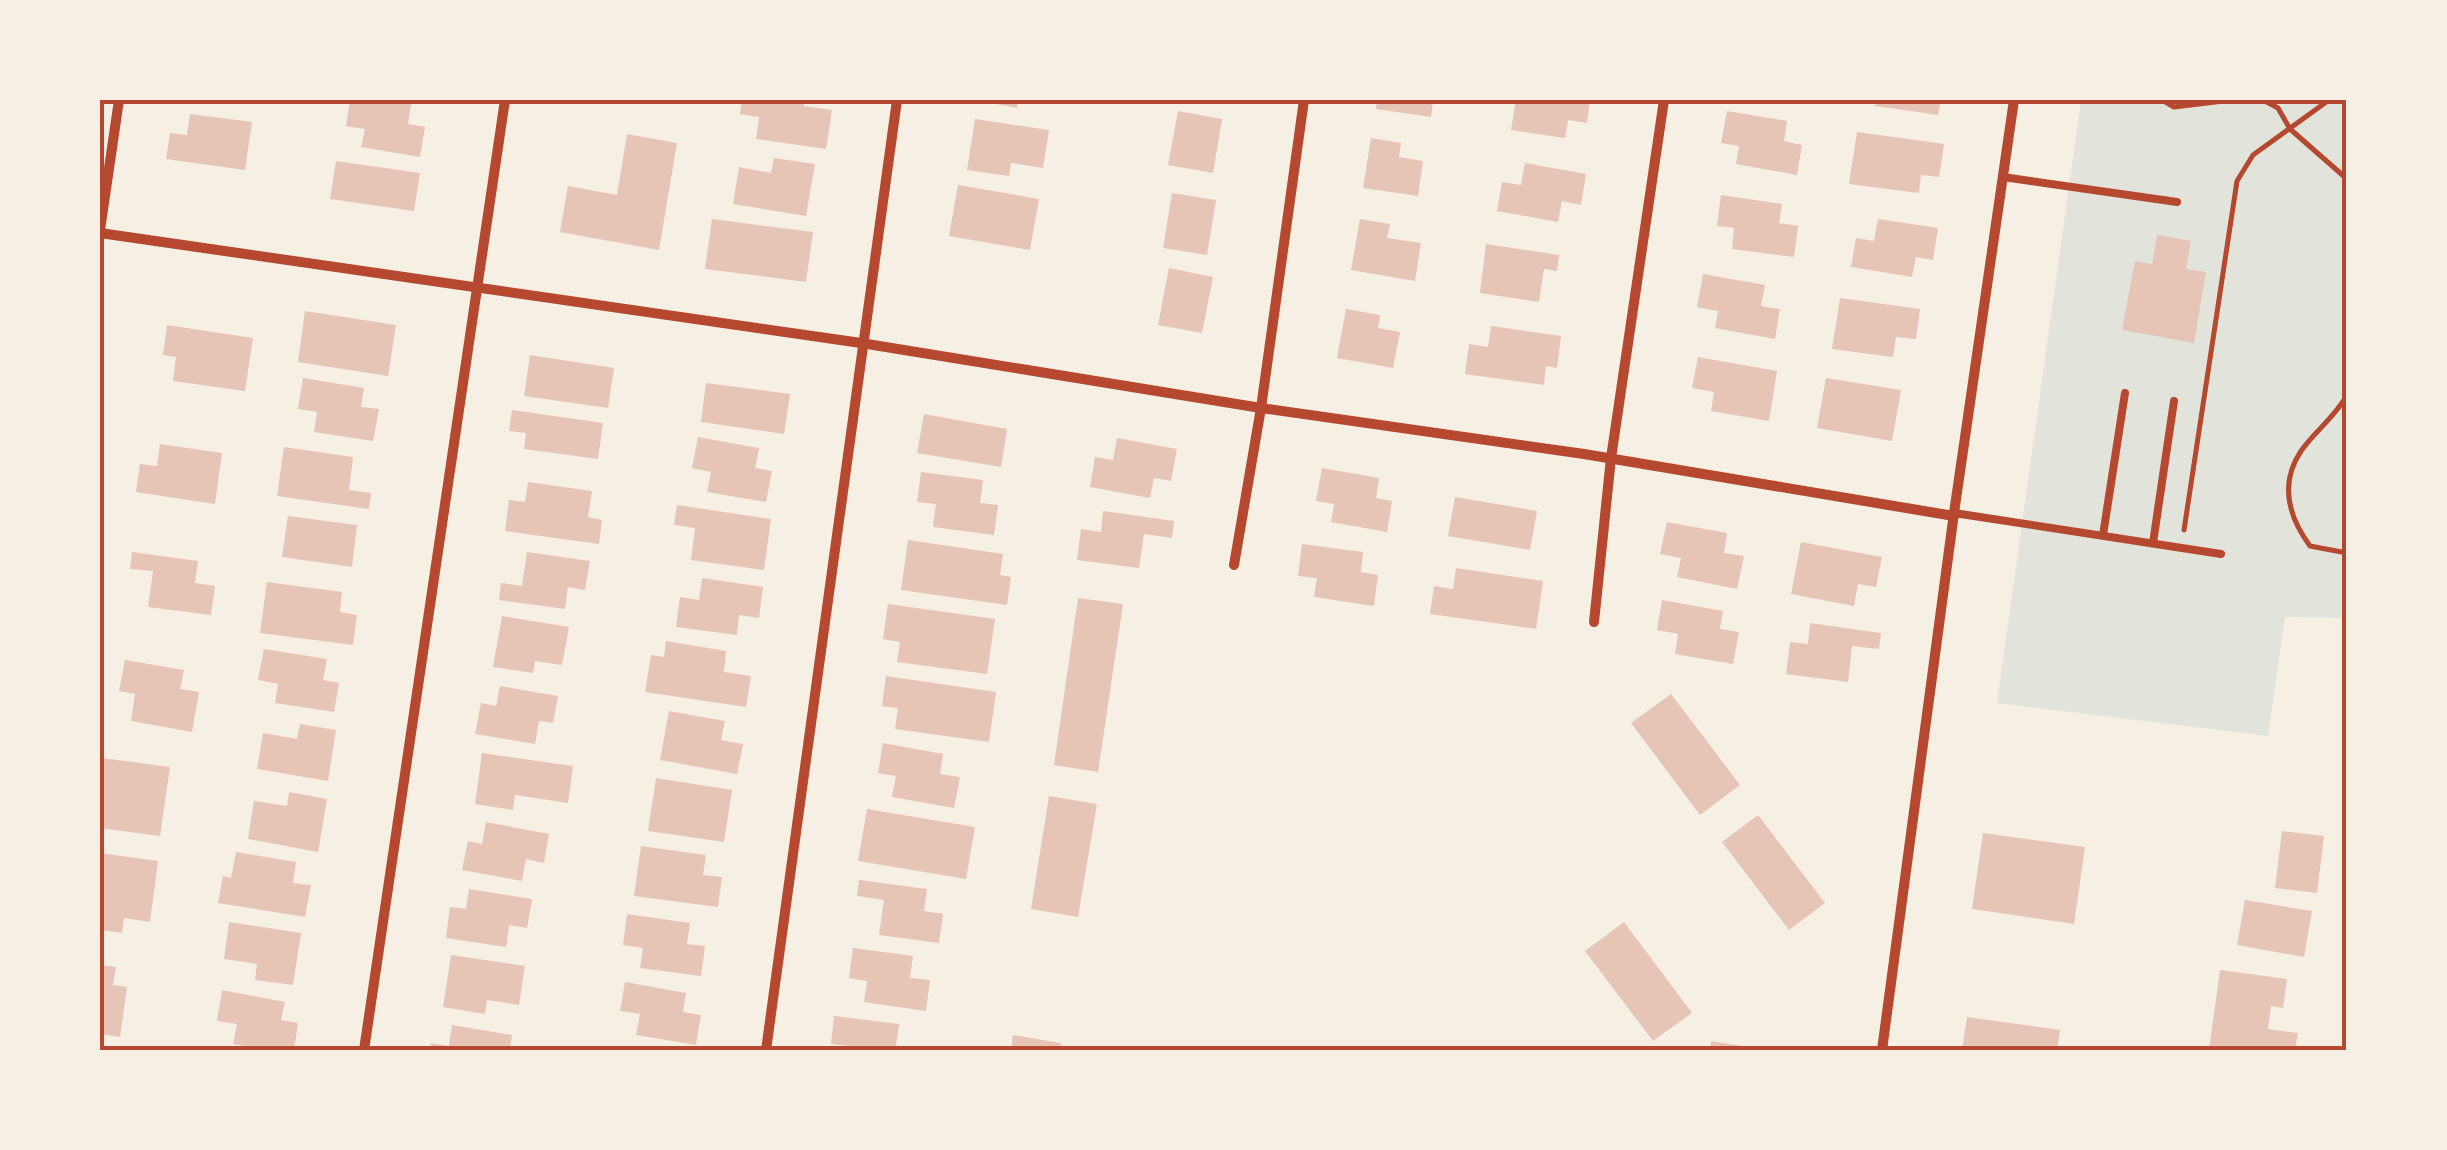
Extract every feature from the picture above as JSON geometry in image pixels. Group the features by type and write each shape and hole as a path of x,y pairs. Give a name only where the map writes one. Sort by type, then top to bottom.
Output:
{"street":[{"path":"120,100 100,231 861,343 1954,514"},
{"path":"364,1050 505,100"},
{"path":"766,1050 897,100"},
{"path":"1234,565 1261,408 1304,100"},
{"path":"1594,622 1611,458 1664,100"},
{"path":"1882,1050 2014,100"}],"lane":[{"path":"2003,178 2177,202"},
{"path":"2104,536 2125,393"},
{"path":"2153,543 2174,401"},
{"path":"1954,514 2221,554"}],"path":[{"path":"2162,100 2174,108 2232,100"},
{"path":"2263,100 2278,108 2290,130 2347,179"},
{"path":"2181,547 2237,180 2253,156 2329,100"},
{"path":"2347,396 2337,414 2300,452 2285,491 2296,526 2310,546 2347,553"}],"shaded area":[{"path":"2081,100 2347,100 2347,618 2285,617 2268,736 1997,703"}],"building":[{"path":"350,100 411,104 408,124 425,127 420,157 361,147 365,129 346,126"},
{"path":"742,100 805,100 804,106 832,110 826,149 756,139 759,117 740,114"},
{"path":"976,100 1018,100 1017,108"},
{"path":"1377,100 1433,100 1431,117 1376,109"},
{"path":"1516,100 1590,100 1587,123 1568,120 1565,138 1511,130"},
{"path":"1876,100 1941,100 1938,115 1875,106"},
{"path":"1178,111 1222,119 1213,173 1168,165"},
{"path":"1727,111 1787,121 1784,141 1802,145 1797,175 1736,164 1739,146 1721,143"},
{"path":"190,114 252,122 245,170 166,159 170,133 187,135"},
{"path":"975,119 1049,130 1043,168 1011,163 1009,176 967,170"},
{"path":"1857,132 1944,144 1939,177 1921,175 1919,193 1849,184"},
{"path":"627,134 677,143 659,250 560,232 568,186 617,195"},
{"path":"1371,138 1401,143 1399,157 1423,161 1418,196 1363,188"},
{"path":"774,158 815,164 806,216 733,204 739,167 771,173"},
{"path":"336,161 420,173 414,211 330,199"},
{"path":"1525,163 1586,174 1581,205 1562,201 1558,222 1497,211 1502,182 1521,185"},
{"path":"958,185 1039,199 1030,250 949,236"},
{"path":"1172,193 1216,200 1207,255 1163,248"},
{"path":"1721,195 1782,204 1779,223 1798,226 1794,257 1732,249 1734,228 1717,226"},
{"path":"712,219 813,232 806,282 705,269"},
{"path":"1360,219 1390,224 1387,238 1421,243 1415,281 1351,270"},
{"path":"1878,219 1938,228 1933,260 1916,257 1912,277 1851,267 1856,238 1874,241"},
{"path":"2157,235 2191,241 2186,269 2206,272 2194,343 2122,330 2135,261 2152,264"},
{"path":"1486,244 1559,255 1557,271 1544,269 1539,302 1480,293"},
{"path":"1169,268 1213,277 1202,333 1158,325"},
{"path":"1703,274 1765,285 1761,306 1780,309 1775,339 1715,328 1718,311 1697,307"},
{"path":"1840,298 1920,309 1916,339 1896,337 1893,357 1832,349"},
{"path":"1346,309 1380,315 1378,328 1400,332 1393,368 1337,358"},
{"path":"305,311 396,325 388,376 298,362"},
{"path":"167,325 253,338 245,391 173,381 176,357 163,355"},
{"path":"1491,326 1561,336 1557,368 1546,366 1544,385 1465,374 1469,344 1488,347"},
{"path":"530,355 614,368 608,408 524,396"},
{"path":"1698,357 1777,371 1769,421 1711,411 1714,392 1692,388"},
{"path":"303,378 364,388 361,407 379,409 373,441 314,432 317,412 298,409"},
{"path":"1826,378 1901,390 1892,441 1817,428"},
{"path":"706,383 790,394 784,434 701,422"},
{"path":"512,410 603,423 598,459 524,449 526,433 509,431"},
{"path":"924,414 1007,429 1001,467 917,453"},
{"path":"698,437 759,448 755,468 772,471 766,502 707,492 711,472 692,468"},
{"path":"1117,438 1177,449 1171,481 1154,478 1150,498 1090,487 1095,457 1113,460"},
{"path":"160,444 222,453 215,504 136,492 140,464 157,466"},
{"path":"284,447 353,457 349,490 371,493 369,509 277,496"},
{"path":"1322,468 1379,478 1376,498 1392,501 1387,532 1331,522 1334,504 1316,501"},
{"path":"921,472 983,480 980,503 998,505 994,535 933,527 936,504 917,502"},
{"path":"528,482 592,491 588,517 602,520 599,544 505,531 509,500 525,502"},
{"path":"1455,497 1537,511 1530,550 1448,536"},
{"path":"677,505 771,519 764,570 691,560 695,528 674,525"},
{"path":"1103,511 1174,521 1172,538 1144,534 1139,568 1077,560 1081,529 1101,532"},
{"path":"288,516 357,525 352,567 282,557"},
{"path":"1667,522 1727,533 1724,553 1744,556 1737,589 1677,577 1681,558 1660,554"},
{"path":"908,540 1003,554 1000,575 1011,577 1007,605 901,590"},
{"path":"1801,542 1882,557 1876,587 1858,584 1854,606 1791,594"},
{"path":"1302,544 1363,552 1361,572 1378,575 1374,606 1314,597 1317,578 1298,576"},
{"path":"132,552 198,561 195,583 215,586 211,615 148,607 153,571 130,569"},
{"path":"527,552 590,561 585,590 568,587 565,609 499,600 501,583 522,586"},
{"path":"1456,568 1543,581 1536,629 1430,614 1434,586 1453,589"},
{"path":"702,578 763,587 759,618 739,615 737,635 676,627 680,597 699,600"},
{"path":"267,582 342,592 340,612 357,615 353,645 260,633"},
{"path":"1078,598 1123,604 1098,772 1054,765"},
{"path":"1662,600 1723,611 1720,629 1739,632 1733,664 1675,654 1678,634 1657,630"},
{"path":"888,604 995,619 987,674 897,662 900,642 883,639"},
{"path":"502,616 569,627 562,665 535,661 533,673 493,667"},
{"path":"1810,623 1881,633 1879,649 1852,646 1848,682 1786,674 1790,642 1808,644"},
{"path":"666,641 726,651 724,672 751,676 746,707 645,692 651,655 664,657"},
{"path":"264,649 327,659 323,680 339,683 334,712 275,703 278,684 258,680"},
{"path":"125,660 184,670 180,689 199,692 192,732 131,721 135,694 119,691"},
{"path":"886,676 996,692 989,742 895,729 898,708 882,706"},
{"path":"500,686 558,696 553,723 539,721 535,744 475,734 481,703 496,706"},
{"path":"1671,694 1740,785 1700,815 1631,723"},
{"path":"669,711 725,721 721,740 743,744 737,774 660,760"},
{"path":"300,724 336,730 328,781 257,769 263,733 297,739"},
{"path":"883,743 943,754 940,774 960,777 954,808 892,797 896,776 878,773"},
{"path":"482,753 573,766 568,803 515,795 513,810 475,804"},
{"path":"102,758 170,767 160,836 100,828"},
{"path":"656,778 732,790 724,842 648,831"},
{"path":"289,792 327,799 318,852 248,839 254,801 287,806"},
{"path":"1049,796 1097,804 1078,917 1031,909"},
{"path":"867,809 975,827 966,879 858,861"},
{"path":"1758,815 1825,903 1789,930 1722,842"},
{"path":"486,822 549,834 544,863 526,859 522,881 462,870 468,841 482,844"},
{"path":"2282,831 2324,836 2317,893 2275,888"},
{"path":"1983,833 2085,847 2074,924 1972,909"},
{"path":"641,846 706,855 703,875 722,877 718,907 634,896"},
{"path":"236,852 296,862 293,883 311,885 305,917 218,903 223,876 231,878"},
{"path":"100,853 158,861 150,922 124,918 122,933 100,930"},
{"path":"859,880 927,889 924,911 943,914 939,943 879,935 884,900 857,896"},
{"path":"469,889 532,899 527,928 509,925 506,947 446,938 450,907 466,909"},
{"path":"2245,900 2312,911 2304,957 2237,945"},
{"path":"627,914 690,923 687,944 705,946 701,976 640,968 643,948 623,945"},
{"path":"229,922 301,933 293,985 255,980 257,964 224,959"},
{"path":"1624,922 1692,1013 1653,1041 1585,951"},
{"path":"853,948 913,956 910,978 930,980 926,1011 864,1002 867,981 849,978"},
{"path":"451,955 525,966 519,1005 487,1000 485,1014 443,1007"},
{"path":"100,965 116,967 113,985 127,987 120,1037 100,1034"},
{"path":"2220,970 2287,979 2283,1008 2271,1006 2268,1029 2298,1033 2295,1050 2209,1050"},
{"path":"625,982 686,993 683,1012 701,1015 696,1045 636,1035 640,1014 620,1011"},
{"path":"222,990 285,1002 281,1020 298,1023 294,1050 233,1044 237,1024 217,1021"},
{"path":"834,1016 899,1024 896,1046 912,1050 850,1050 850,1046 831,1044"},
{"path":"1967,1017 2060,1030 2057,1050 1962,1050"},
{"path":"452,1025 512,1035 510,1050 430,1050 431,1043 449,1046"},
{"path":"1013,1035 1061,1043 1060,1050 1011,1050"},
{"path":"1711,1041 1755,1048 1755,1050 1710,1050"}]}
